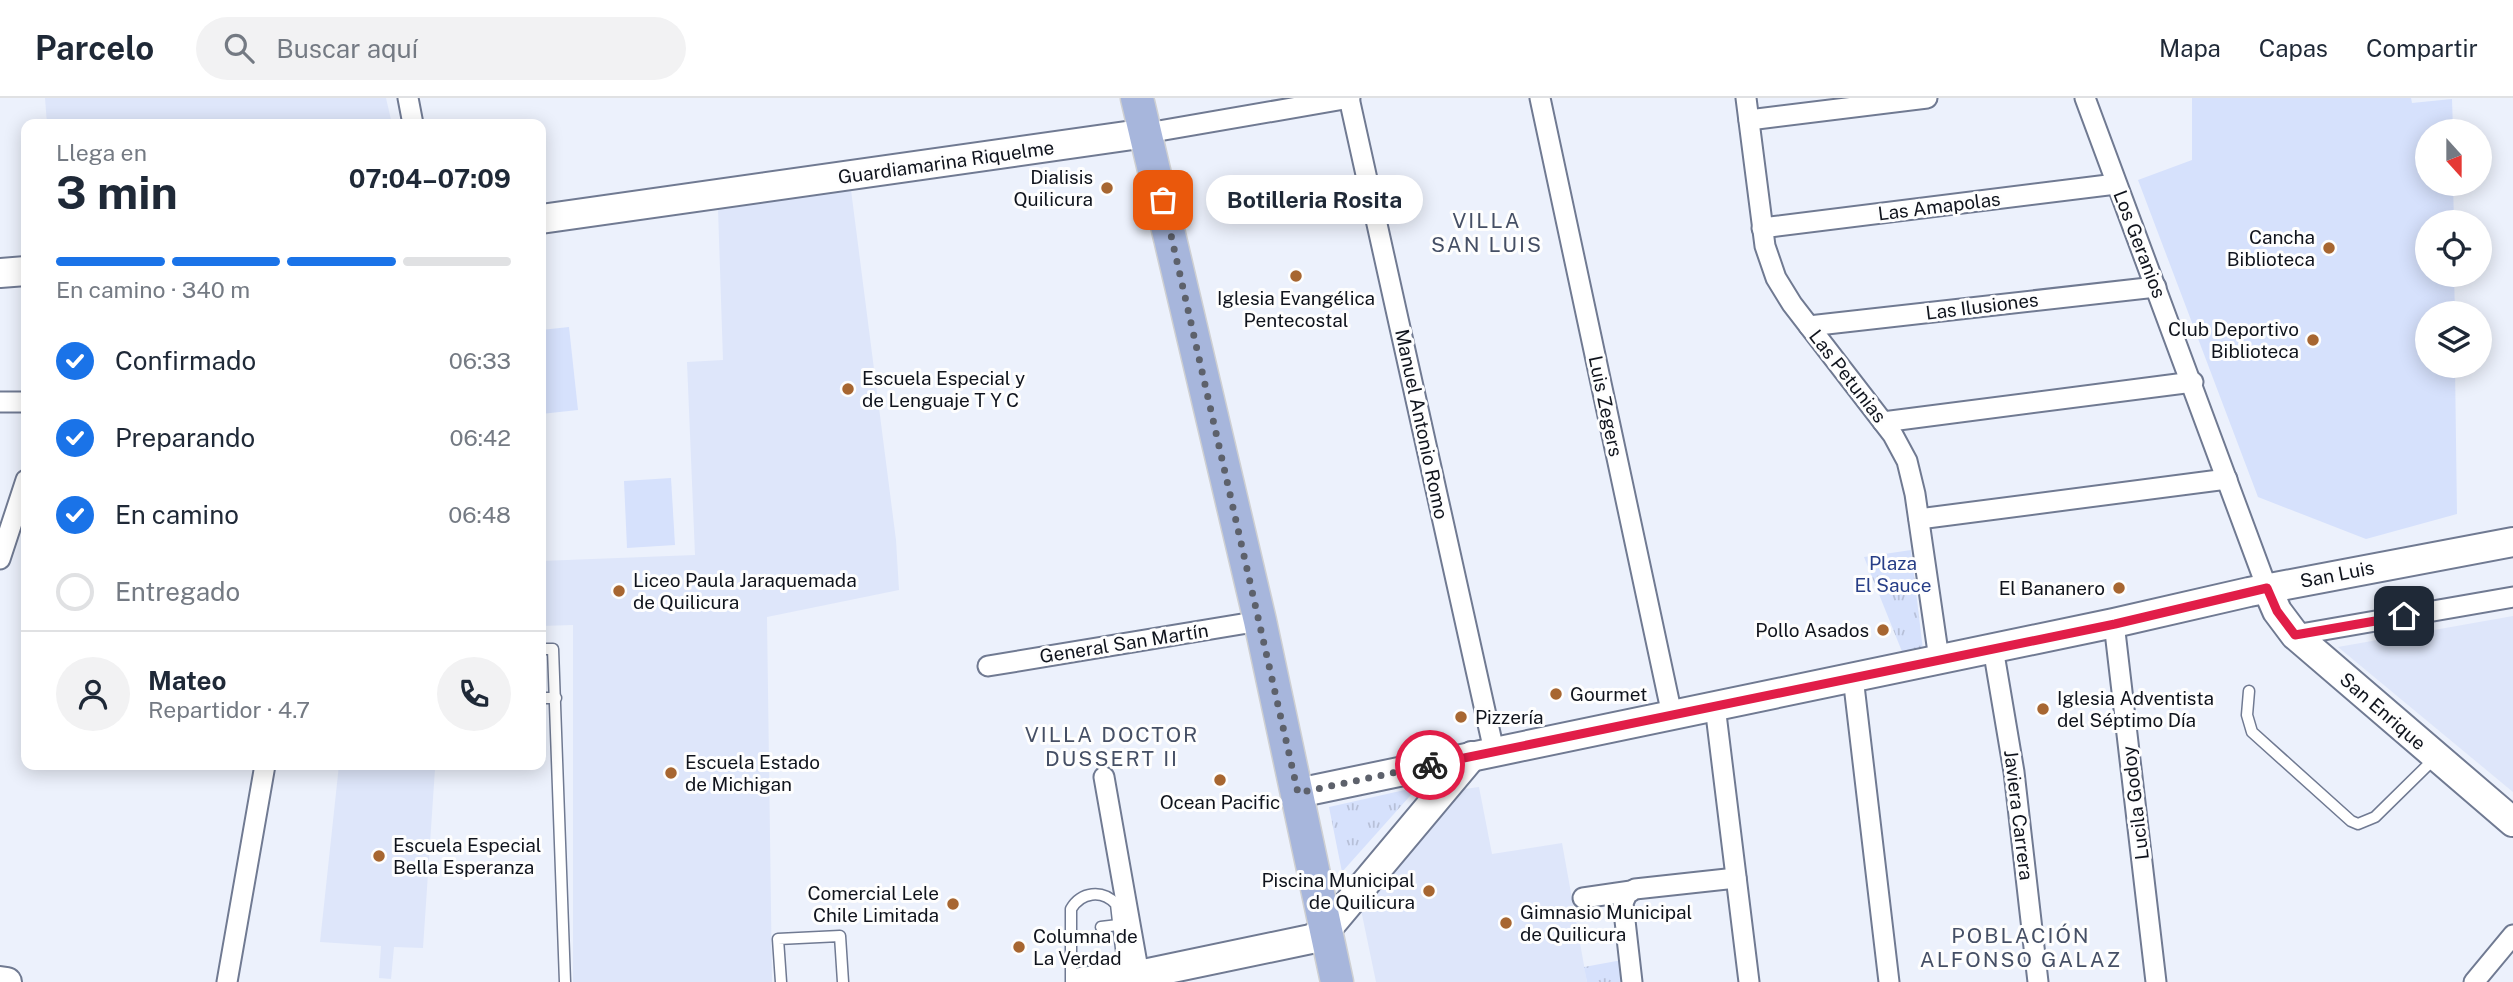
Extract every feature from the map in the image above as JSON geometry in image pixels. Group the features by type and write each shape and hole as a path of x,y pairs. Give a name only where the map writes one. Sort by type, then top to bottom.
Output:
{"main road":[{"path":"1137,98 1260,621 1337,982"}],"street":[{"path":"408,98 412,119"},
{"name":"Guardiamarina Riquelme","path":"546,218 1147,133 1349,98"},
{"name":"Manuel Antonio Romo","path":"1349,98 1483,754"},
{"name":"Luis Zegers","path":"1540,98 1672,715"},
{"name":"Las Petunias","path":"1746,98 1762,228 1776,278 1809,326 1883,422 1907,461 1919,519 1939,659"},
{"path":"1749,120 1927,98"},
{"name":"Los Geranios","path":"2085,98 2193,382 2267,588"},
{"name":"Las Amapolas","path":"1762,228 2116,184"},
{"path":"0,272 21,271"},
{"name":"Las Ilusiones","path":"1809,326 2156,287"},
{"path":"1883,422 2193,382"},
{"path":"0,402 21,402"},
{"path":"1919,519 2227,479"},
{"path":"0,559 4,530 21,491"},
{"name":"San Luis","path":"1298,793 2115,624 2267,588 2513,542"},
{"name":"San Enrique","path":"2267,588 2277,611 2295,635 2513,822"},
{"path":"2295,635 2513,597"},
{"name":"General San Martín","path":"988,666 1260,621"},
{"name":"Lucila Godoy","path":"2115,624 2156,982"},
{"name":"Javiera Carrera","path":"1993,648 2014,772 2038,982"},
{"path":"1853,677 1889,982"},
{"path":"1715,706 1749,982"},
{"path":"1081,982 1134,977 1311,939 1327,929 1483,754"},
{"path":"227,982 264,770"},
{"path":"1104,777 1134,977"},
{"path":"1583,898 1736,878"},
{"path":"1629,893 1623,908 1632,982"},
{"path":"2474,982 2513,935"},
{"path":"0,981 7,982"}],"lane":[{"path":"546,649 553,649 556,698 565,982"},
{"path":"2249,691 2247,715 2252,732 2351,821 2358,824 2375,817 2437,757"},
{"path":"546,698 556,698"},
{"path":"1071,982 1074,932 1071,909 1075,901 1096,894 1111,898 1116,904 1118,925 1134,977"},
{"path":"1101,928 1118,925"},
{"path":"781,982 778,939 840,936 843,982"}],"shaded area":[{"path":"45,98 386,98 391,119 47,119"},
{"path":"851,190 896,540 899,590 767,617 772,982 573,982 573,625 546,626 546,561 695,555 687,362 723,360 718,209"},
{"path":"2513,616 2513,792 2338,647"},
{"name":"Escuela Especial Bella Esperanza","path":"338,770 435,770 423,948 394,947 391,979 379,978 381,946 320,942"},
{"path":"1479,787 1492,854 1562,843 1587,982 1376,982 1360,905 1457,790"}],"green space":[{"name":"Club Deportivo Biblioteca","path":"2192,98 2411,98 2412,103 2452,99 2453,119 2415,119 2415,196 2453,196 2454,210 2415,210 2415,287 2454,287 2455,301 2415,301 2415,378 2455,378 2457,514 2366,539 2258,497 2138,180 2192,160"},
{"path":"569,327 578,410 546,413 546,329"},
{"path":"671,478 675,545 627,548 624,481"},
{"name":"Plaza El Sauce","path":"1911,550 1923,650 1903,654 1864,557"},
{"path":"1418,787 1342,872 1329,807"},
{"path":"1622,960 1625,982 1587,982 1584,967"}],"way so far":[{"path":"1163,200 1298,793 1430,765"}],"place":[{"name":"Dialisis Quilicura","path":"1107,188"},
{"name":"Botilleria Rosita","path":"1163,200"},
{"name":"Cancha Biblioteca","path":"2329,248"},
{"name":"Iglesia Evangélica Pentecostal","path":"1296,276"},
{"name":"Club Deportivo Biblioteca","path":"2313,340"},
{"name":"Escuela Especial y de Lenguaje T Y C","path":"848,389"},
{"name":"El Bananero","path":"2119,588"},
{"name":"Liceo Paula Jaraquemada de Quilicura","path":"619,591"},
{"name":"Pollo Asados","path":"1883,630"},
{"name":"Gourmet","path":"1556,694"},
{"name":"Iglesia Adventista del Séptimo Día","path":"2043,709"},
{"name":"Pizzería","path":"1461,717"},
{"name":"Escuela Estado de Michigan","path":"671,773"},
{"name":"Ocean Pacific","path":"1220,780"},
{"name":"Escuela Especial Bella Esperanza","path":"379,856"},
{"name":"Piscina Municipal de Quilicura","path":"1429,891"},
{"name":"Comercial Lele Chile Limitada","path":"953,904"},
{"name":"Gimnasio Municipal de Quilicura","path":"1506,923"},
{"name":"Columna de La Verdad","path":"1019,947"}],"district":[{"name":"VILLA SAN LUIS","path":"1487,233"},
{"name":"VILLA DOCTOR DUSSERT II","path":"1112,747"},
{"name":"POBLACIÓN ALFONSO GALAZ","path":"2021,948"}],"route":[{"path":"1430,765 2115,624 2267,588 2277,611 2295,635 2404,616"}]}
